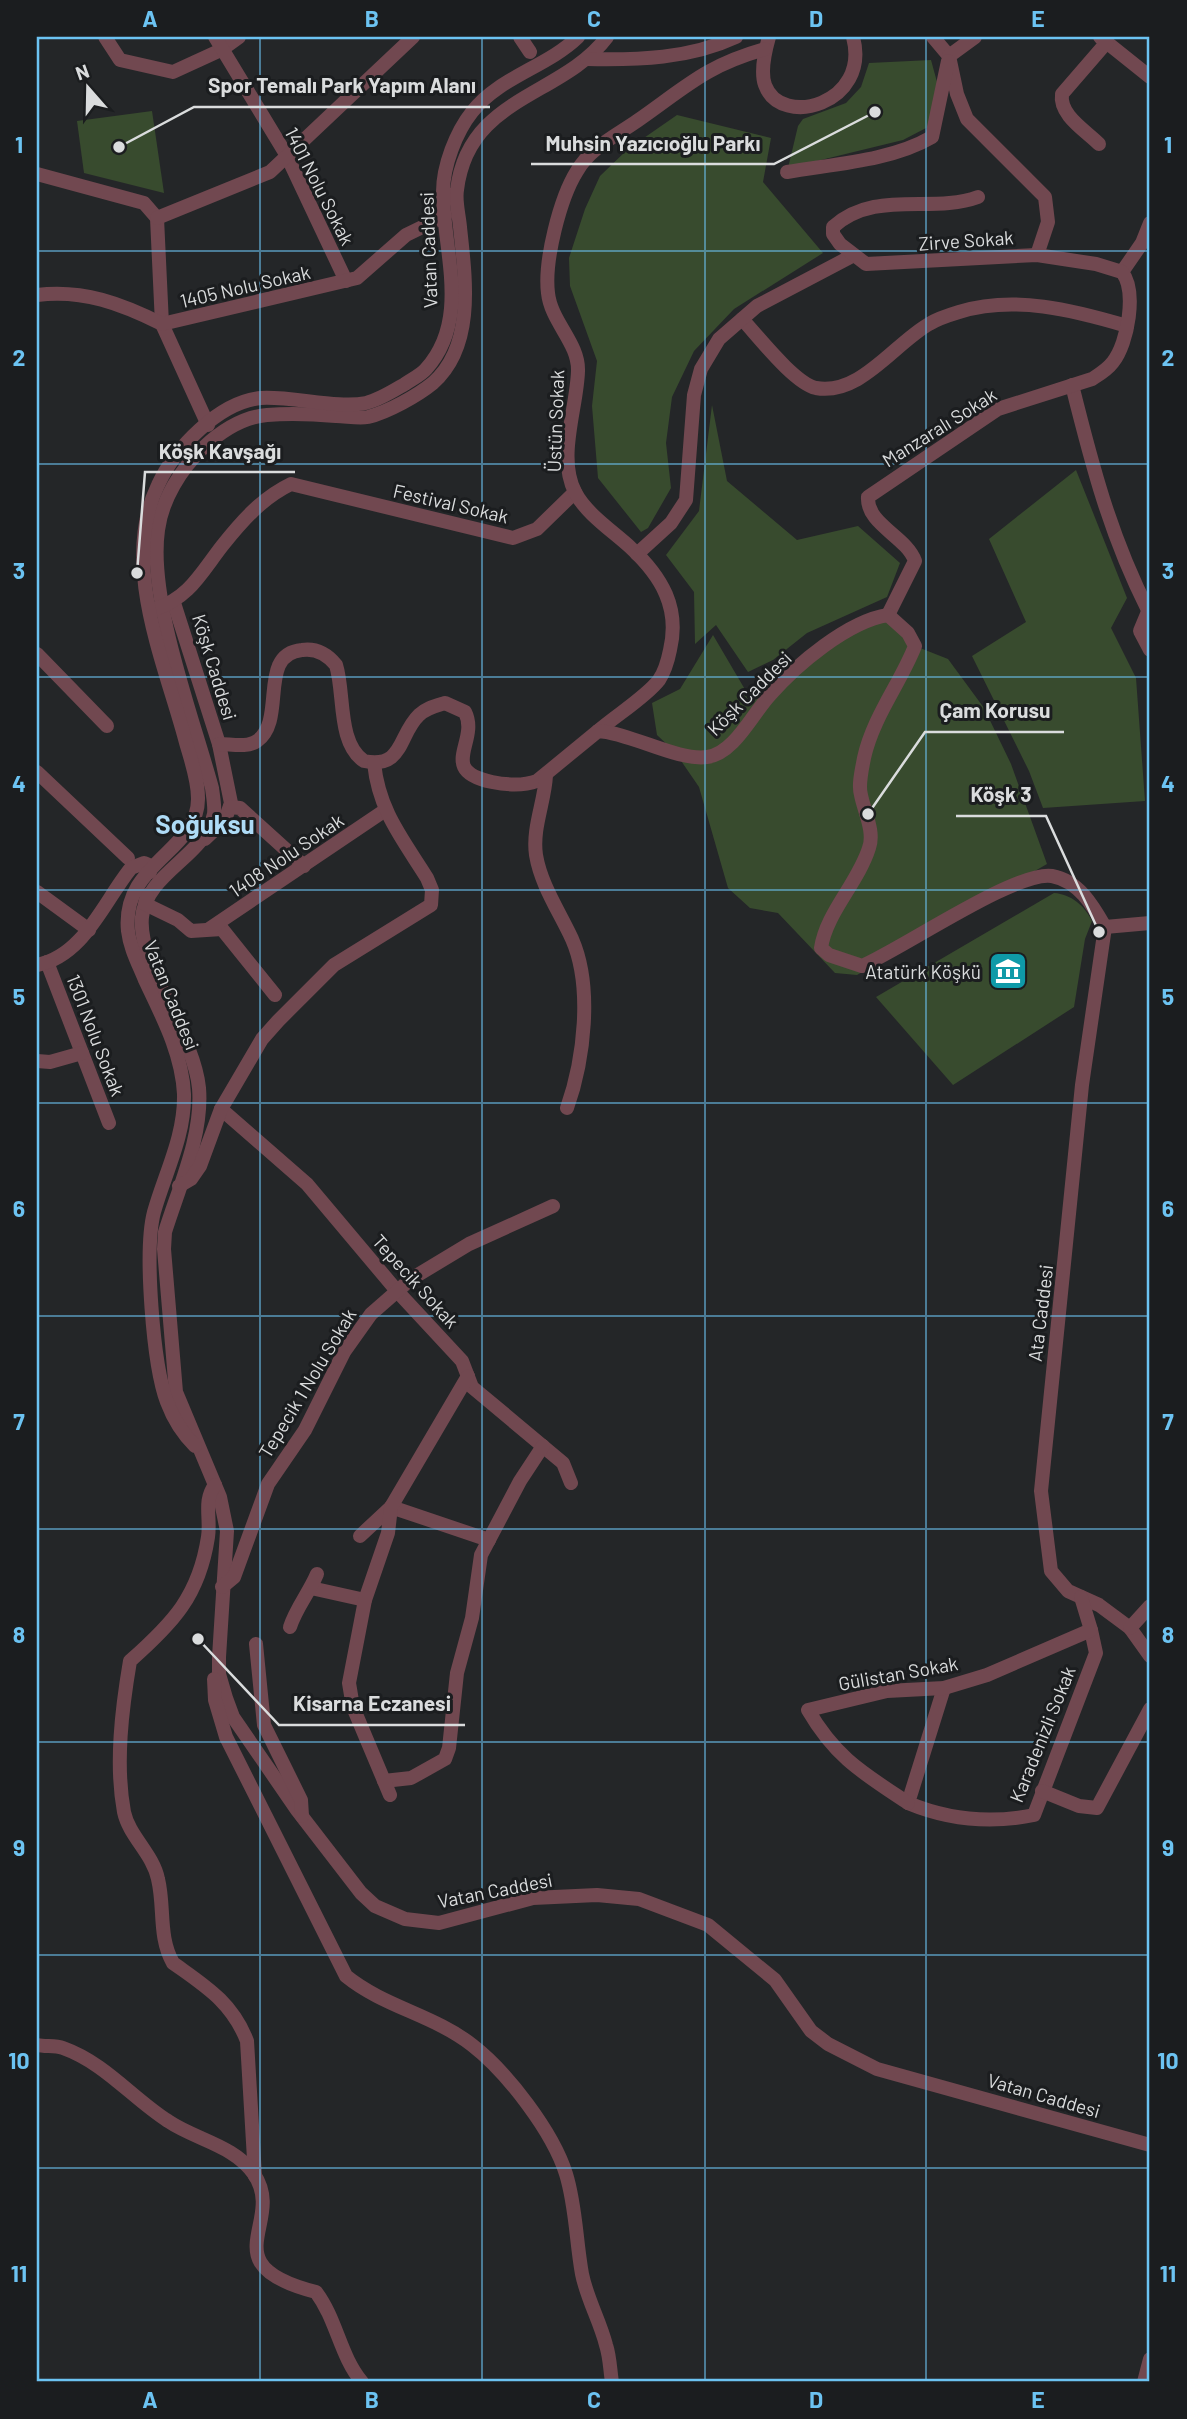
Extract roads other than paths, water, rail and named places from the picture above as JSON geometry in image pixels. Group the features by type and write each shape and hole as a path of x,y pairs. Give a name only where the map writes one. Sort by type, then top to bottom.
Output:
{"street":[{"path":"105,37 120,60 173,72 218,43 239,37"},
{"path":"157,218 270,172 413,37"},
{"path":"520,37 530,52"},
{"name":"Vatan Caddesi","path":"578,37 566,48 507,82 473,110 454,142 443,189 452,308 442,345 424,372 364,403 258,398 234,407 208,425 179,452 158,485 145,522 142,554 162,606 212,788 214,813 208,830 160,880 145,904 142,917 146,948 190,1051 199,1087 197,1127 165,1232 163,1249 176,1392 215,1485 227,1531 219,1674 233,1717 302,1817 361,1893 375,1906 390,1913 439,1923 533,1898 597,1895 639,1899 708,1925 775,1980 811,2031 828,2044 877,2069 1150,2146"},
{"name":"Vatan Caddesi","path":"199,1449 188,1439 167,1403 156,1347 149,1253 150,1231 182,1125 184,1088 169,1031 131,949 127,928 132,897 151,866 191,828 198,804 162,606 157,566 158,529 170,492 190,461 222,430 263,415 367,417 434,382 455,351 466,310 456,191 468,154 490,122 519,98 587,59 607,37"},
{"path":"587,59 633,60 680,55 715,47 736,37"},
{"path":"767,43 762,73 771,96 791,106 805,107 838,95 848,86 858,55 853,37"},
{"path":"933,37 949,56"},
{"path":"787,172 873,157 918,145 932,137 949,56 975,37"},
{"path":"1098,144 1065,111 1061,102 1062,94 1103,39 1150,77"},
{"name":"1401 Nolu Sokak","path":"218,43 287,156 346,281"},
{"name":"Üstün Sokak","path":"575,492 570,476 569,450 578,369 574,353 552,313 548,293 551,240 577,171 598,147 691,80 767,43"},
{"name":"Zirve Sokak","path":"949,56 957,94 967,118 1045,197 1048,222 1037,255 866,264 852,256 833,234 833,227 858,212 886,205 965,202 978,197"},
{"path":"37,174 144,203 157,218 162,324 208,425"},
{"name":"1405 Nolu Sokak","path":"37,295 89,295 128,307 162,324 357,278 406,235 445,216"},
{"path":"1037,255 1096,264 1122,272 1142,243 1150,223"},
{"path":"638,554 671,523 686,500 694,395 701,369 719,339 757,306 852,256"},
{"name":"Manzaralı Sokak","path":"888,615 915,561 912,551 872,513 868,497 998,409 1104,372 1116,360 1127,326 1132,290 1122,272"},
{"path":"742,319 794,374 812,387 831,390 853,382 929,323 985,305 1042,307 1127,326"},
{"path":"1072,385 1102,504 1129,573 1149,609 1140,631 1150,650"},
{"name":"Festival Sokak","path":"162,606 192,587 251,511 291,484 513,538 537,529 575,492"},
{"path":"179,1186 191,1178 200,1166 221,1109 262,1040 334,965 431,905 432,890 427,878 384,811 377,793 374,763 393,757 419,714 444,704 455,705 465,712 469,719 462,756 464,768 473,778 526,785 546,775 577,745 659,681 667,665 674,635 674,613 666,592 638,554 575,492"},
{"name":"Köşk Caddesi","path":"162,606 219,744 248,745 264,734 269,725 274,682 281,662 298,650 310,649 320,652 336,665 354,750 364,761 374,763"},
{"path":"888,615 908,633 915,646 905,671 877,718 864,757 860,792 871,845 848,895 823,929 821,948 829,955 862,966 886,956 1028,879 1051,876 1069,883 1083,893 1105,927 1150,923"},
{"name":"Köşk Caddesi","path":"598,731 618,732 675,752 707,757 729,746 771,693 830,642 875,617 888,615"},
{"path":"37,654 107,726"},
{"path":"195,846 216,831 230,807 227,772 219,744"},
{"path":"37,772 128,858"},
{"path":"546,775 536,853 544,882 573,941 580,964 582,999 579,1074 567,1108"},
{"path":"230,807 240,808 303,866"},
{"name":"1408 Nolu Sokak","path":"208,930 384,811"},
{"path":"42,963 76,944 89,930 131,868 144,863 151,866 145,904 178,920 191,931 222,929 275,995"},
{"path":"37,892 89,930"},
{"name":"Ata Caddesi","path":"1105,927 1082,1085 1041,1491 1051,1571 1068,1591 1099,1605 1130,1629 1150,1656"},
{"name":"1301 Nolu Sokak","path":"42,963 82,1053 109,1123"},
{"path":"37,1061 50,1062 82,1053"},
{"name":"Tepecik Sokak","path":"221,1109 307,1184 397,1291 462,1361 472,1387 563,1463 571,1483"},
{"name":"Tepecik 1 Nolu Sokak","path":"222,1587 234,1577 268,1484 319,1407 344,1352 370,1314 397,1291 468,1244 553,1206"},
{"path":"360,1536 391,1507 468,1376"},
{"path":"384,1781 411,1778 445,1759 449,1748 457,1673 472,1618 475,1580 489,1540 520,1481 543,1446"},
{"path":"215,1485 209,1494 209,1533 204,1566 194,1589 174,1620 130,1661 121,1737 124,1812 158,1878 162,1935 170,1958 173,1963 209,1986 242,2026 247,2041 255,2176 261,2203 257,2257 266,2271 276,2279 316,2292 338,2335 348,2366 362,2382"},
{"path":"391,1507 489,1540"},
{"path":"390,1795 349,1694 365,1600 388,1533 391,1507"},
{"path":"290,1627 296,1610 304,1603 317,1574"},
{"path":"311,1588 365,1600"},
{"path":"1081,1597 1091,1630"},
{"path":"1130,1629 1150,1605"},
{"name":"Gülistan Sokak","path":"908,1803 852,1765 825,1740 808,1710 887,1691 944,1688 987,1675 1091,1630"},
{"name":"Karadenizli Sokak","path":"908,1803 930,1812 964,1820 1011,1820 1034,1815 1096,1653 1091,1630"},
{"path":"256,1644 264,1725 301,1800 302,1817"},
{"path":"219,1657 212,1683 226,1737 346,1976 363,1990 396,2008 446,2028 472,2045 495,2066 544,2130 566,2172 582,2276 607,2347 612,2382"},
{"path":"908,1803 944,1688"},
{"path":"1042,1791 1079,1806 1097,1808 1150,1709"},
{"path":"37,2045 60,2047 98,2065 169,2122 232,2153 255,2176"},
{"path":"1144,2382 1150,2359"}],"place":[{"name":"Muhsin Yazıcıoğlu Parkı","path":"875,112"},
{"name":"Spor Temalı Park Yapım Alanı","path":"119,147"},
{"name":"Köşk Kavşağı","path":"137,573"},
{"name":"Çam Korusu","path":"868,814"},
{"name":"Köşk 3","path":"1099,932"},
{"name":"Atatürk Köşkü","path":"1008,971"},
{"name":"Kisarna Eczanesi","path":"198,1639"}],"district":[{"name":"Soğuksu","path":"205,823"}]}
